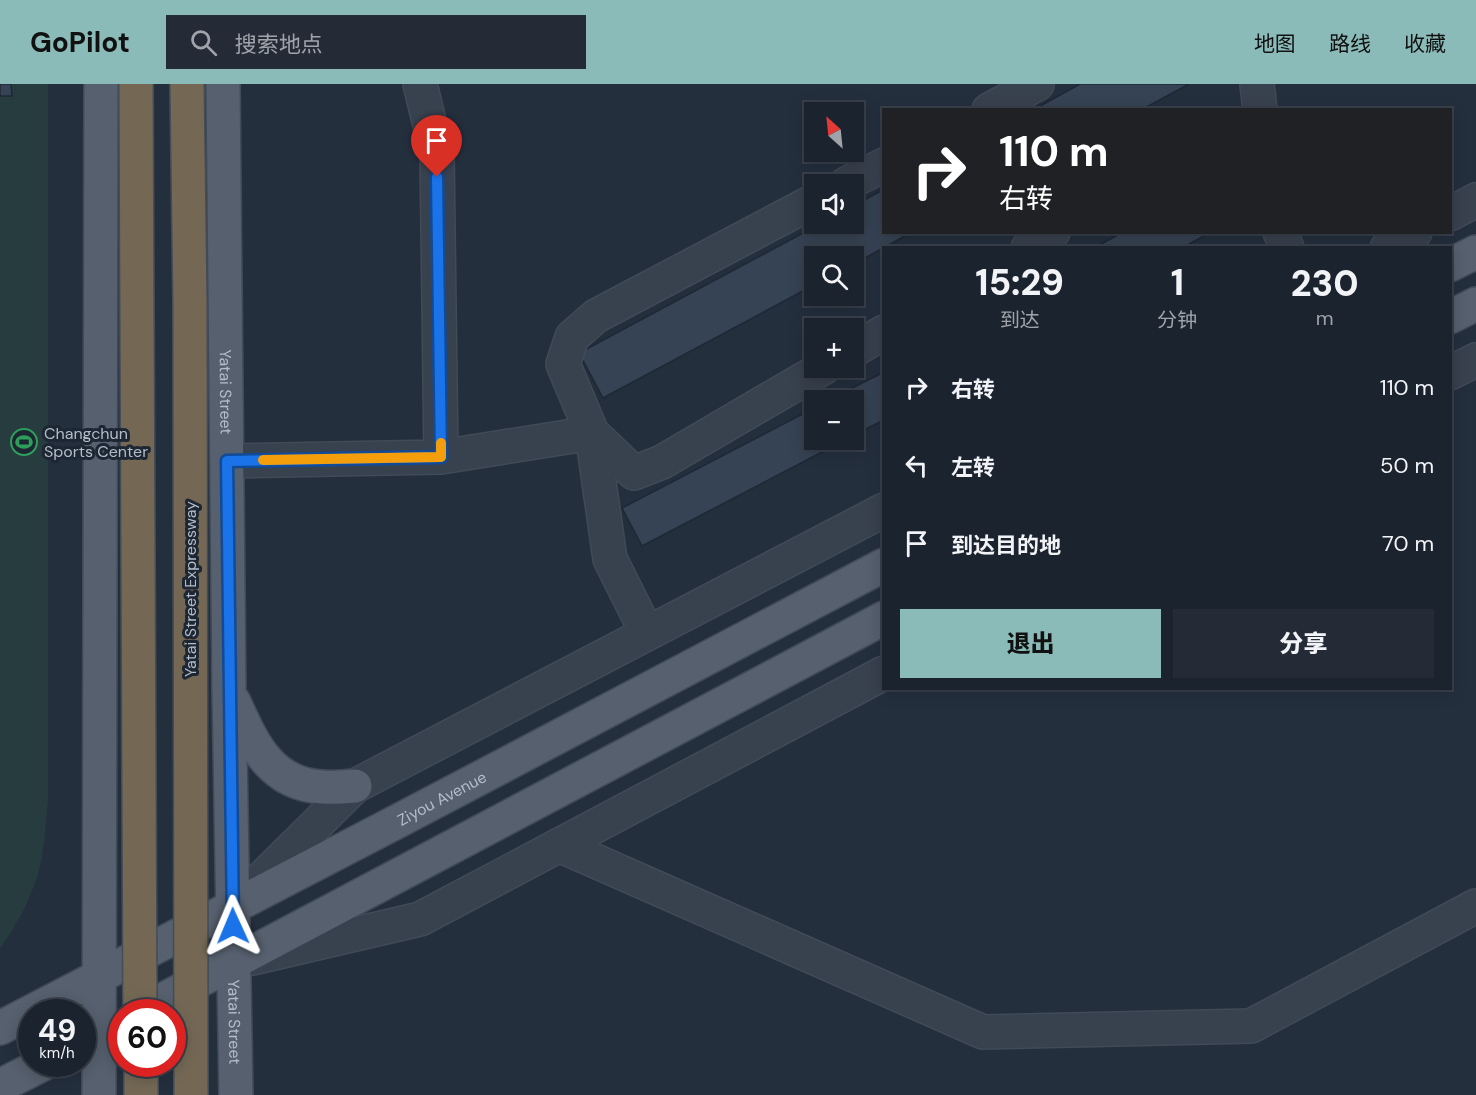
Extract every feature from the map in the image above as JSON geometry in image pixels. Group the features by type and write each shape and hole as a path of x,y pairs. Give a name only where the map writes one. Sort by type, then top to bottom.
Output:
{"highway":[{"path":"136,84 140,999"},
{"name":"Yatai Street Expressway","path":"187,84 190,329 191,1095"},
{"path":"141,1077 141,1095"}],"main road":[{"path":"99,1095 101,1033 99,977 101,84"},
{"name":"Yatai Street","path":"223,84 229,691 236,1095"},
{"path":"1452,264 1476,252"},
{"path":"1452,316 1476,304"},
{"name":"Ziyou Avenue","path":"0,1028 882,566"},
{"path":"165,999 882,619"},
{"path":"229,691 252,740 268,763 304,784 322,787 355,786"},
{"path":"0,1086 18,1077"}],"street":[{"path":"420,84 437,154 441,457"},
{"path":"993,108 1037,84"},
{"path":"1257,84 1260,108"},
{"path":"864,175 882,166"},
{"path":"1452,213 1476,200"},
{"path":"647,633 610,559 592,432 563,364 572,337 596,316 804,206"},
{"path":"1031,246 1050,234"},
{"path":"1390,246 1412,234"},
{"path":"864,344 882,333"},
{"path":"1452,373 1476,360"},
{"path":"592,432 634,472 662,462 806,378"},
{"path":"227,461 441,457 592,432"},
{"path":"232,907 355,786 882,511"},
{"path":"233,963 420,918 882,674"},
{"path":"559,845 983,1032 1251,1026 1476,906"}],"green space":[{"name":"Changchun Sports Center","path":"0,84 48,84 48,801 40,867 32,892 14,928 0,948"}],"building":[{"path":"0,84 11,84 12,96 0,96"},
{"path":"1080,84 1189,84 1145,108 1037,108"},
{"path":"882,190 882,234 908,234 887,246 882,246 882,249 864,258 864,246 804,246 804,290 603,398 579,353 804,233 864,234 864,200"},
{"path":"1119,234 1207,234 1186,246 1098,246"},
{"path":"882,373 882,421 864,430 864,390 848,390"},
{"path":"804,413 804,450 826,450 642,546 622,508"}],"slow traffic":[{"path":"263,460 441,457 441,443"}],"place":[{"name":"Changchun Sports Center","path":"24,442"}],"route":[{"path":"233,926 227,461 441,457 437,177"}]}
